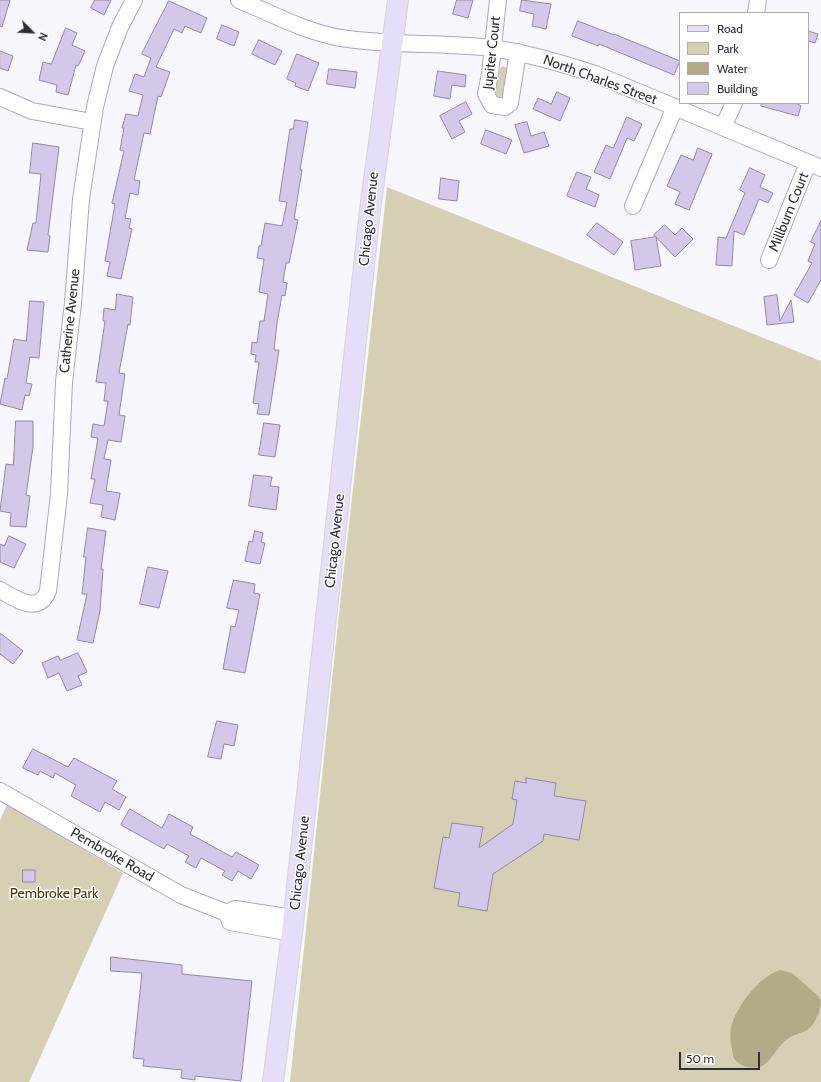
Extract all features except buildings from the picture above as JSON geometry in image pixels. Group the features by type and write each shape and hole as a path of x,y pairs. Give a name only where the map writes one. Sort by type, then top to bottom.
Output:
{"main road":[{"name":"Chicago Avenue","path":"273,1082 293,925 370,210 398,0"}],"street":[{"name":"Catherine Avenue","path":"0,590 18,600 32,604 40,603 45,599 48,591 59,494 64,382 73,303 81,199 92,122 105,66 120,27 134,0"},
{"name":"North Charles Street","path":"238,0 322,34 356,40 492,48 518,52 563,64 588,72 815,165"},
{"name":"Jupiter Court","path":"498,0 490,74 486,94 492,105 505,107 510,103 518,52"},
{"path":"756,12 758,0"},
{"path":"0,97 32,111 92,122"},
{"path":"723,127 734,104"},
{"path":"633,206 674,107"},
{"name":"Millburn Court","path":"769,260 815,165"},
{"name":"Pembroke Road","path":"0,791 181,895 226,913 230,922 293,925"}],"green space":[{"path":"503,66 509,69 503,97 499,97 496,94 497,75"},
{"path":"387,187 821,361 821,1082 290,1082 341,595"},
{"name":"Pembroke Park","path":"7,804 123,873 29,1082 0,1082 0,821"}],"water":[{"path":"780,970 792,973 818,996 821,1000 817,1016 813,1024 807,1030 790,1037 785,1041 765,1064 754,1068 743,1066 734,1059 732,1052 730,1032 734,1019 743,1002 750,993 764,979"}]}
